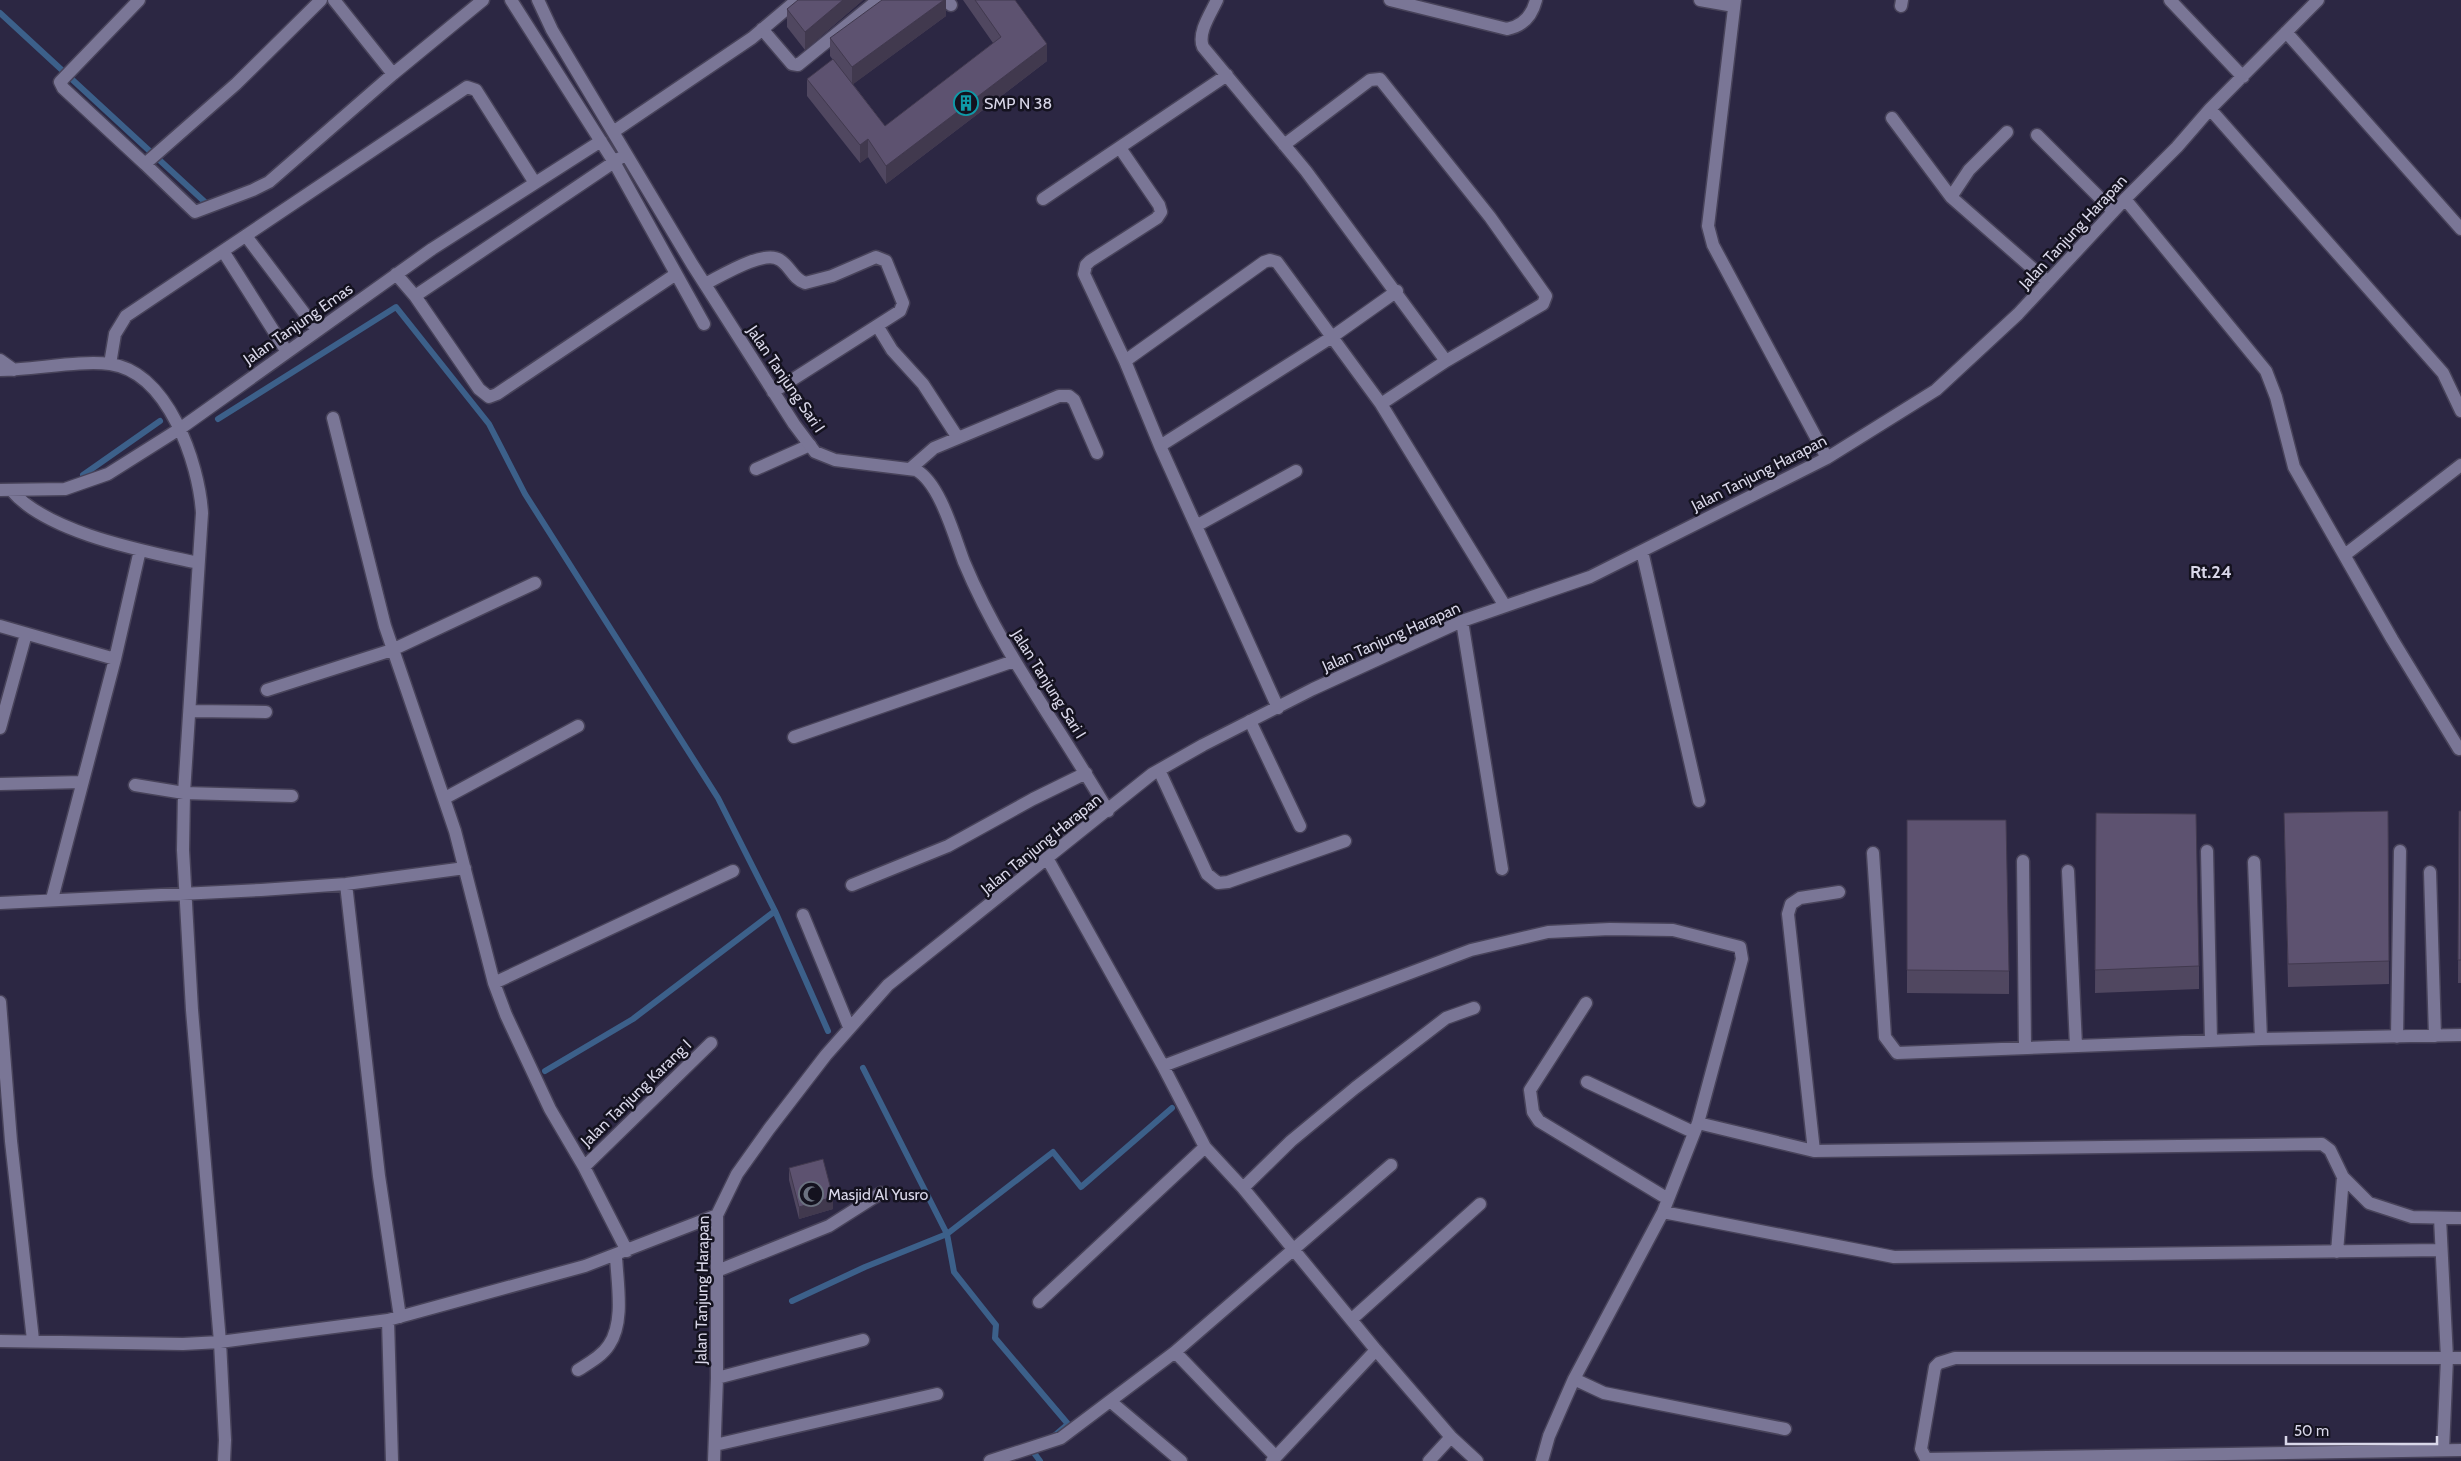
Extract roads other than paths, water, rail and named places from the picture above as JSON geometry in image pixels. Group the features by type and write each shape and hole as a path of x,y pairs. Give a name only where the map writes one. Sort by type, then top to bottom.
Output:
{"street":[{"path":"139,0 72,67 60,82 63,88 152,158 195,212 204,210 268,182 393,74 483,0"},
{"path":"152,158 236,84 321,0"},
{"path":"334,0 393,74"},
{"path":"511,0 614,162 704,324"},
{"name":"Jalan Tanjung Sari I","path":"538,0 552,30 705,284 773,392 810,445 820,455 830,459 910,469 921,473 937,491 979,596 1005,647 1108,810"},
{"path":"614,132 762,29 796,0"},
{"path":"762,29 792,64 797,66 878,0"},
{"path":"1218,0 1203,30 1201,42 1209,56 1227,75 1284,145 1397,291 1446,361"},
{"path":"1390,0 1507,29 1523,24 1534,9 1536,0"},
{"path":"1700,0 1735,3 1708,226 1713,245 1827,458"},
{"path":"2170,0 2243,77"},
{"name":"Jalan Tanjung Harapan","path":"714,1461 717,1378 717,1214 737,1174 753,1152 849,1027 888,985 1159,770 1203,745 1462,621 1590,576 1642,551 1827,458 1936,390 2018,314 2125,198 2177,147 2210,109 2318,0"},
{"path":"2286,32 2461,229"},
{"path":"1044,199 1227,75"},
{"path":"1284,145 1367,82 1378,78 1490,217 1544,293 1545,300 1543,304 1446,361 1381,404"},
{"path":"110,364 115,334 126,316 467,87 476,90 535,183"},
{"path":"2210,109 2443,373 2461,411"},
{"path":"1892,118 1951,197 2048,282"},
{"path":"1951,197 1969,170 2007,132"},
{"path":"2038,134 2113,211"},
{"name":"Jalan Tanjung Emas","path":"6,490 50,491 86,483 112,471 181,428 396,274 601,141"},
{"path":"1120,148 1159,204 1161,212 1157,218 1090,261 1085,268 1086,280 1125,361 1160,446 1278,708"},
{"path":"415,296 627,154"},
{"path":"2125,198 2266,371 2276,398 2294,467 2346,554 2396,647 2459,749"},
{"path":"243,238 313,333"},
{"path":"225,250 291,349"},
{"path":"705,284 758,258 770,256 778,258 786,265 793,276 805,283 832,276 871,258 881,258 886,261 903,304 900,310 878,327 773,392"},
{"path":"1125,361 1264,262 1270,260 1277,262 1381,404 1506,606"},
{"path":"396,274 415,296 479,389 489,397 497,394 676,274"},
{"path":"1160,446 1332,337 1397,291"},
{"path":"878,327 892,350 923,384 958,438"},
{"path":"0,360 14,370"},
{"path":"0,370 110,364 126,369 144,379 181,428 196,471 201,496 201,538 184,793 185,895 195,1050 220,1342 225,1440 224,1461"},
{"path":"910,469 934,448 1059,396 1069,396 1074,400 1097,453"},
{"path":"333,418 392,650 445,798 494,983 527,1062 550,1109 584,1167 622,1253 618,1316 614,1336 609,1347 597,1358 578,1370"},
{"path":"756,469 810,445"},
{"path":"2346,554 2461,465"},
{"path":"1196,526 1296,471"},
{"path":"6,490 26,506 46,518 140,550 198,563"},
{"path":"52,900 115,659 140,550"},
{"path":"1642,551 1699,801"},
{"path":"267,690 392,650 535,583"},
{"path":"1462,621 1502,869"},
{"path":"0,626 115,659"},
{"path":"0,728 26,634"},
{"path":"794,737 1014,661"},
{"path":"190,711 266,712"},
{"path":"1250,722 1300,826"},
{"path":"445,798 578,726"},
{"path":"1159,770 1207,874 1211,880 1218,883 1228,882 1345,842"},
{"path":"852,885 948,846 1033,799 1086,773"},
{"path":"0,784 82,782"},
{"path":"135,785 184,793 292,796"},
{"path":"2207,851 2211,1041"},
{"path":"2397,1037 2400,851"},
{"path":"1872,853 1885,1037 1890,1047 1897,1053 2261,1039 2461,1035"},
{"path":"1047,858 1163,1066 1205,1147 1243,1188 1376,1350 1451,1436 1477,1461"},
{"path":"2023,861 2025,1048"},
{"path":"2254,862 2261,1039"},
{"path":"0,903 185,895 346,884 465,868"},
{"path":"494,983 733,871"},
{"path":"2068,871 2076,1046"},
{"path":"2430,872 2434,1036"},
{"path":"346,884 394,1318 392,1461"},
{"path":"1814,1151 1788,914 1791,904 1800,898 1838,892"},
{"path":"803,915 849,1027"},
{"path":"1163,1066 1471,950 1548,932 1610,929 1674,930 1736,944 1742,949 1742,958 1695,1128 1663,1212 1574,1379 1549,1436 1542,1461"},
{"path":"0,1002 10,1141 33,1340"},
{"path":"1586,1003 1530,1090 1533,1112 1539,1120 1668,1199"},
{"path":"1243,1188 1291,1141 1355,1088 1446,1018 1474,1008"},
{"name":"Jalan Tanjung Karang I","path":"584,1167 711,1043"},
{"path":"1587,1082 1695,1128 1814,1151 2322,1144 2330,1150 2344,1177 2369,1203 2412,1217 2461,1218"},
{"path":"1039,1302 1205,1147"},
{"path":"990,1461 1050,1444 1061,1438 1175,1352 1294,1251 1391,1165"},
{"path":"2337,1252 2344,1177"},
{"path":"716,1271 829,1226 882,1193"},
{"path":"1352,1319 1480,1204"},
{"path":"1663,1212 1894,1257 2442,1250"},
{"path":"0,1341 33,1340 183,1344 220,1342 394,1318 534,1282 622,1253 717,1214"},
{"path":"2440,1218 2447,1358 2444,1450"},
{"path":"717,1378 863,1340"},
{"path":"1175,1352 1274,1459 1376,1350"},
{"path":"2461,1358 1955,1358 1939,1363 1935,1367 1921,1449 1926,1459 2461,1450"},
{"path":"1574,1379 1604,1394 1785,1430"},
{"path":"716,1444 937,1394"},
{"path":"1110,1401 1181,1461"},
{"path":"1429,1461 1451,1436"}],"waterway":[{"path":"0,13 206,203"},
{"path":"218,419 396,307 489,424 525,494 718,798 775,911 828,1031"},
{"path":"83,475 160,421"},
{"path":"545,1071 633,1019 775,911"},
{"path":"863,1068 947,1234 954,1272 996,1325 995,1338 1068,1424 1054,1436"},
{"path":"792,1301 865,1267 947,1234 1053,1152 1081,1187 1172,1108"},
{"path":"1039,1449 1034,1453 1040,1461"}],"place":[{"name":"SMP N 38","path":"966,103"},
{"name":"Masjid Al Yusro","path":"811,1194"}],"district":[{"name":"Rt.24","path":"2211,572"}]}
